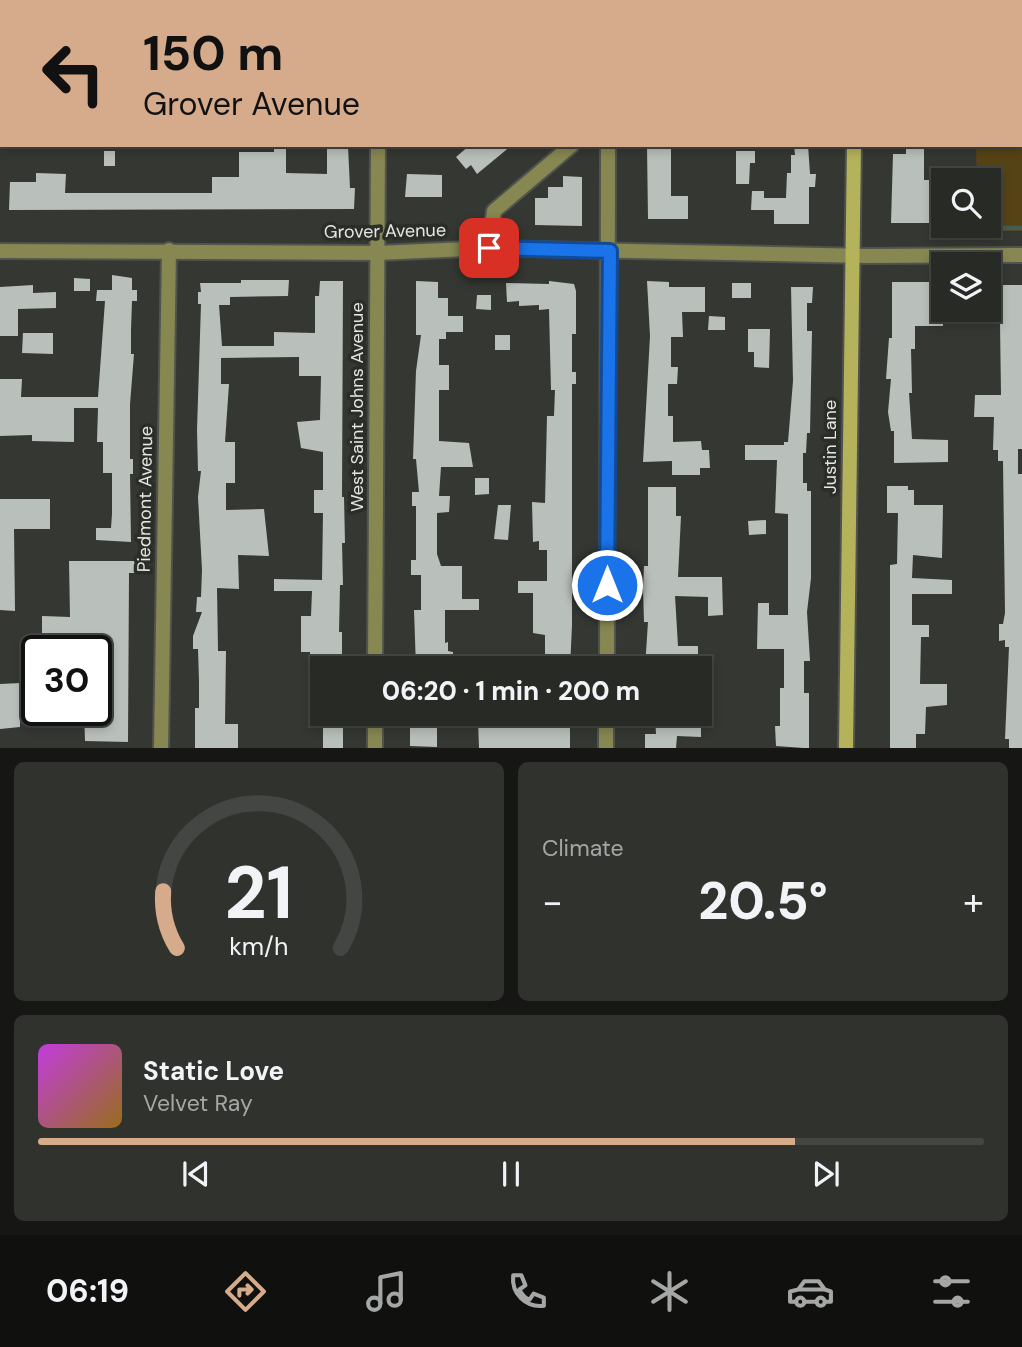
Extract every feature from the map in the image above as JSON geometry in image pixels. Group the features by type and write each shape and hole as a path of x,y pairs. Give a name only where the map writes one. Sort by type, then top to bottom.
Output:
{"street":[{"name":"West Saint Johns Avenue","path":"375,656 378,147"},
{"path":"489,248 494,211 570,147"},
{"path":"607,656 610,251 608,147"},
{"name":"Justin Lane","path":"846,748 853,147"},
{"name":"Grover Avenue","path":"0,251 378,253 489,248 850,255 1022,255"},
{"name":"Piedmont Avenue","path":"161,748 169,250"},
{"path":"375,726 375,748"},
{"path":"606,726 606,748"}],"shaded area":[{"path":"976,147 1022,147 1022,231 1001,231 1001,168 977,168"}],"building":[{"path":"327,147 348,147 350,188 355,188 354,209 9,210 10,182 36,182 36,173 66,174 65,193 212,193 212,177 239,177 239,152 274,152 274,148 286,148 286,173 327,174"},
{"path":"468,147 510,147 477,174 471,165 466,169 456,157"},
{"path":"647,147 671,147 671,196 688,196 688,219 648,219"},
{"path":"794,147 808,147 810,174 816,174 815,187 809,187 809,224 774,224 774,210 751,210 752,191 764,191 764,198 786,198 787,173 791,173 791,155 795,155"},
{"path":"906,147 924,147 924,180 931,180 931,223 891,223 893,154 906,154"},
{"path":"104,151 115,151 115,166 104,166"},
{"path":"736,151 755,151 755,163 750,163 749,184 736,184"},
{"path":"407,174 442,175 442,197 405,197"},
{"path":"563,176 582,177 582,226 535,225 535,198 548,198 548,187 563,187"},
{"path":"112,275 132,278 132,290 137,290 137,301 132,301 131,330 131,354 134,354 130,404 130,459 133,459 133,474 130,474 131,542 96,540 96,528 111,528 112,514 112,473 103,473 103,442 97,442 98,408 74,408 74,442 32,441 32,435 0,436 0,379 22,379 21,397 98,397 105,301 96,301 97,290 112,290"},
{"path":"74,278 90,279 90,291 74,291"},
{"path":"241,280 289,280 288,296 230,297 230,305 219,305 222,346 274,346 274,332 315,333 315,296 319,296 320,281 343,281 342,497 345,543 342,543 343,585 340,585 339,632 342,632 342,656 310,656 310,652 301,652 301,616 311,616 312,591 274,591 274,579 322,580 323,513 314,513 314,490 323,490 323,452 301,448 297,422 320,420 321,376 299,376 299,357 221,358 221,384 229,384 225,442 235,442 235,483 226,483 226,510 264,509 269,556 238,555 239,589 217,588 218,651 226,651 225,724 238,724 238,748 195,748 195,708 199,708 199,681 198,649 193,649 193,636 202,612 196,612 197,597 201,597 202,570 198,497 201,471 198,471 197,430 201,304 198,304 198,292 201,292 200,283 241,283"},
{"path":"416,281 438,282 438,298 448,298 448,316 463,316 463,332 446,332 446,339 439,339 439,365 449,365 449,390 439,390 439,441 469,443 473,467 441,467 439,496 450,496 449,512 437,513 437,554 441,566 462,566 462,599 479,599 479,610 445,610 445,643 448,642 448,651 453,652 453,656 416,656 414,610 421,610 421,575 411,575 411,560 416,560 416,506 412,506 412,492 419,492 416,459 413,459 416,371 421,335 416,335"},
{"path":"549,281 574,284 576,291 576,334 572,334 572,372 576,372 576,384 572,384 571,656 545,656 545,635 533,633 533,593 518,593 518,581 547,581 547,550 539,550 539,541 533,542 532,502 545,503 547,416 554,416 555,390 551,390 549,309 539,310 539,305 519,306 519,301 507,302 506,283 549,284"},
{"path":"647,281 669,282 669,287 705,287 705,312 682,312 683,337 671,337 671,367 678,367 677,384 668,384 668,416 673,416 673,442 701,441 702,450 709,450 710,468 700,468 700,475 672,475 672,461 643,462 650,336"},
{"path":"892,282 931,282 931,322 943,322 943,326 915,326 915,349 911,349 912,393 909,393 912,439 948,440 948,462 894,463 894,431 891,431 888,412 891,379 886,379 889,338 892,338"},
{"path":"732,283 751,283 751,298 732,298"},
{"path":"33,285 33,293 56,292 56,308 18,309 18,336 0,336 0,287"},
{"path":"1001,285 1022,285 1022,449 1018,449 1018,474 1022,474 1022,748 1009,748 1009,739 1005,739 1009,647 1005,647 1005,640 999,641 999,624 1003,624 1005,613 1003,461 998,461 998,450 993,450 994,417 974,417 975,395 1001,395"},
{"path":"791,287 813,287 812,303 807,303 807,331 812,331 810,433 807,433 806,453 803,453 803,483 807,483 807,491 811,491 811,578 807,612 810,661 804,661 804,693 809,693 809,748 776,746 775,726 780,726 780,688 784,688 784,649 757,649 758,603 769,603 769,615 788,615 788,514 775,513 777,460 745,460 745,445 784,445 784,442 788,442 793,381"},
{"path":"477,295 491,295 491,310 476,309"},
{"path":"709,316 725,317 725,330 708,330"},
{"path":"748,329 770,329 769,368 754,367 754,352 748,352"},
{"path":"23,333 53,333 53,354 22,353"},
{"path":"495,335 510,335 510,350 495,350"},
{"path":"475,478 489,478 489,494 475,495"},
{"path":"887,486 908,486 908,490 914,490 914,505 943,505 942,558 913,555 912,578 952,580 952,594 912,594 912,625 929,625 929,637 921,637 920,684 947,684 947,705 926,707 925,734 916,734 916,748 890,748 890,565 897,564 898,513 887,513"},
{"path":"648,487 676,487 676,516 681,516 678,577 722,577 723,615 708,616 708,597 675,596 678,646 698,646 698,656 646,656 648,622 644,622 643,588 644,566 648,566"},
{"path":"0,499 50,499 50,529 14,529 15,611 0,610"},
{"path":"498,505 511,505 508,540 494,539"},
{"path":"766,520 766,534 749,535 748,521"},
{"path":"69,561 135,561 135,573 129,573 128,742 85,741 85,726 112,726 112,635 42,635 42,616 70,617"},
{"path":"21,683 20,727 0,729 0,684"},
{"path":"323,726 343,726 343,748 323,748"},
{"path":"410,726 437,726 437,747 410,746"},
{"path":"478,726 570,726 570,748 479,748"},
{"path":"656,726 701,726 701,737 677,736 676,748 645,748 645,734 656,734"}],"waterway":[{"path":"1001,228 1022,228"}],"route":[{"path":"489,248 610,251 607,585"}]}
